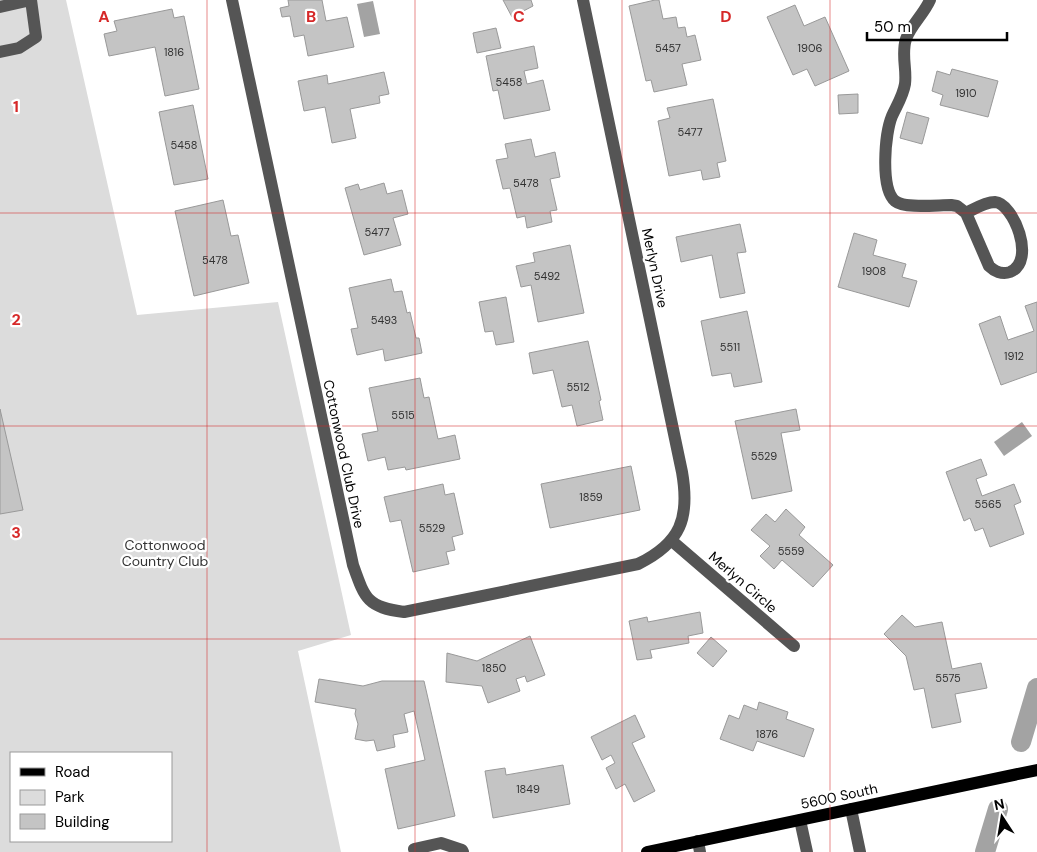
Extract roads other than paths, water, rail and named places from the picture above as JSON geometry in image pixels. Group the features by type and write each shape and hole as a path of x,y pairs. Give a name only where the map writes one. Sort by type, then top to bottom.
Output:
{"main road":[{"name":"5600 South","path":"647,852 699,847 800,820 1037,770"}],"street":[{"path":"0,7 31,0 36,37 19,48 0,52"},
{"name":"Cottonwood Club Drive","path":"232,0 353,565 362,590 371,603 387,610 404,612 638,564 655,556 672,541"},
{"name":"Merlyn Drive","path":"583,0 686,491 686,508 681,524 672,541"},
{"path":"930,0 925,11 907,37 904,46 905,82 903,93 892,117 889,129 886,184 890,195 899,204 906,206 957,206 966,213 989,266 994,271 1006,273 1016,268 1022,258 1023,246 1010,212 1002,204 993,202 966,213"},
{"name":"Merlyn Circle","path":"672,541 794,646"},
{"path":"851,809 860,852"},
{"path":"800,820 807,852"},
{"path":"414,849 441,843 462,850 462,852"}],"waterway":[{"path":"1021,742 1037,688"},
{"path":"985,852 998,809"}],"park label":[{"name":"Cottonwood Country Club","path":"165,554"}]}
